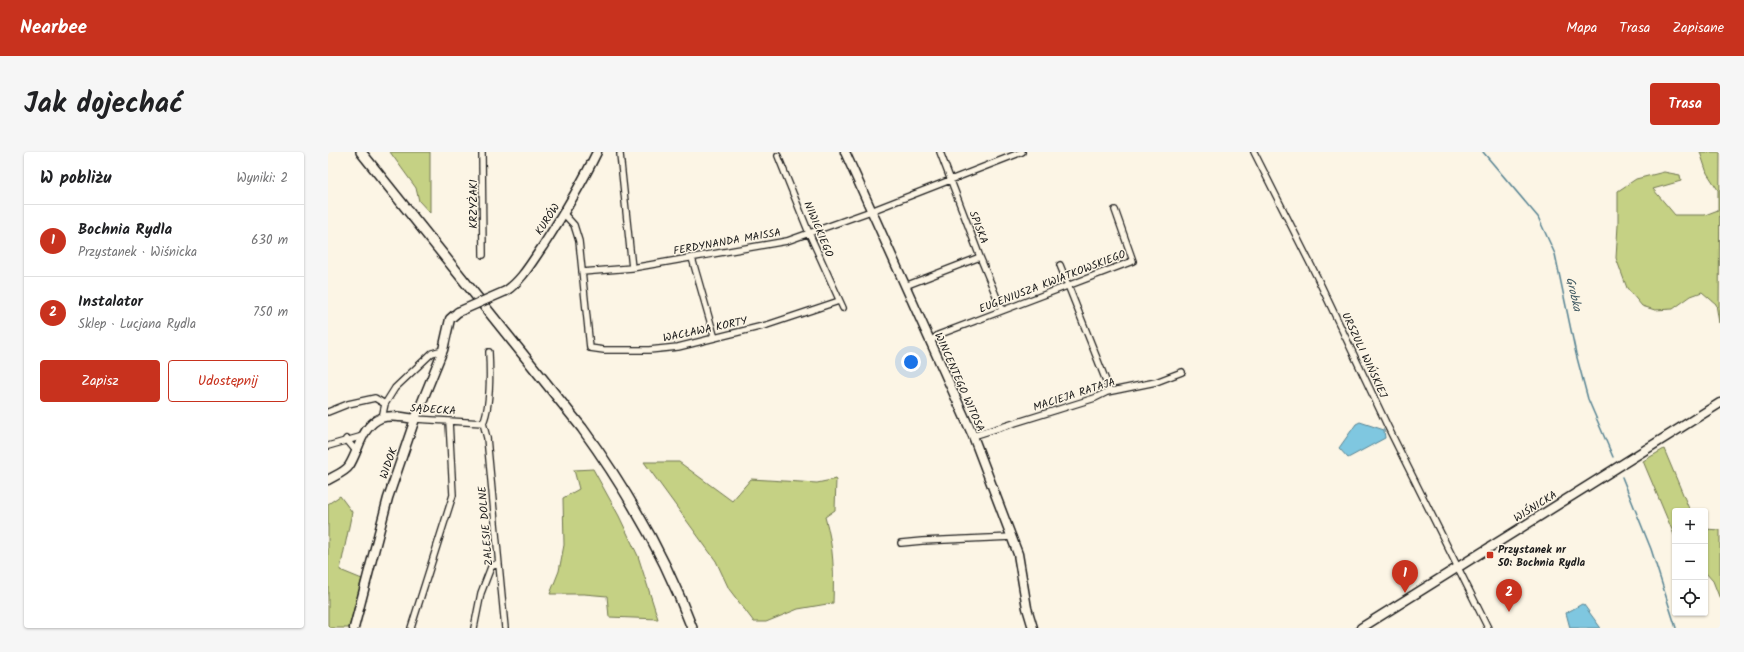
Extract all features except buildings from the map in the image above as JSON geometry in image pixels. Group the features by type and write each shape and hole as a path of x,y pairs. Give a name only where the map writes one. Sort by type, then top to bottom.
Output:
{"main road":[{"path":"361,152 582,428 612,469 665,562 692,628"}],"street":[{"name":"KRZYŻAKI","path":"482,152 483,255"},
{"name":"KURÓW","path":"458,312 506,291 524,274 564,214 597,152"},
{"name":"WINCENTEGO WITOSA","path":"845,152 972,436 1012,537 1018,554 1026,608 1033,628"},
{"name":"SPISKA","path":"905,286 980,257 940,152"},
{"name":"FERDYNANDA MAISSA","path":"582,272 632,268 787,241 872,211 1014,153 1022,152"},
{"name":"URSZULI WIŃSKIEJ","path":"1254,152 1488,628"},
{"path":"620,154 632,268"},
{"name":"NIWICKIEGO","path":"778,156 809,233 843,308"},
{"name":"EUGENIUSZA KWIATKOWSKIEGO","path":"930,342 938,335 1133,261 1115,210"},
{"name":"WACŁAWA KORTY","path":"564,214 574,225 577,232 590,348 604,350 649,350 678,347 767,325 840,301"},
{"path":"980,257 1002,310"},
{"path":"692,258 714,335 711,338"},
{"path":"1060,265 1110,391"},
{"name":"WIDOK","path":"354,628 388,498 415,420 443,350 450,319 458,312"},
{"path":"328,480 348,467 363,436 372,425 382,418 385,404 395,388 432,353 443,350"},
{"path":"483,423 486,416 489,352"},
{"name":"MACIEJA RATAJA","path":"972,436 1095,398 1110,391 1156,382 1182,372"},
{"path":"328,412 348,404 375,398 385,404"},
{"name":"WIŚNICKA","path":"1361,628 1720,403"},
{"name":"SĄDECKA","path":"382,418 483,423"},
{"path":"411,628 453,495 449,421"},
{"name":"ZALESIE DOLNE","path":"483,423 487,438 505,628"},
{"path":"328,446 363,436"},
{"path":"346,440 356,451"},
{"path":"901,543 1012,537"},
{"path":"474,628 483,587 492,567 498,563"}],"green space":[{"path":"390,152 430,152 430,213 419,201 416,188"},
{"path":"1700,152 1720,152 1719,323 1716,304 1702,292 1691,296 1673,309 1655,310 1642,306 1627,288 1616,258 1618,191 1636,179 1664,172 1680,175 1681,181 1653,189 1675,215 1705,215 1718,210 1718,190 1707,173"},
{"path":"1664,449 1689,508 1672,508 1672,530 1643,461"},
{"path":"644,462 679,462 732,501 751,479 817,483 836,479 835,510 825,517 833,560 833,603 798,609 766,622 754,622 729,589 716,561"},
{"path":"593,469 619,516 638,556 658,619 609,617 607,596 550,594 559,571 564,545 563,498 579,489 574,470"},
{"path":"340,496 352,512 340,570 362,579 349,628 328,628 328,504"},
{"path":"1708,529 1720,530 1720,599 1713,581 1708,575"}],"water":[{"path":"1360,422 1384,430 1385,438 1348,458 1339,448 1356,424"},
{"path":"1582,604 1600,627 1599,628 1570,628 1566,613"}],"waterway":[{"name":"Grobka","path":"1483,152 1538,217 1555,254 1576,354 1588,399 1613,457"},
{"name":"Grobka","path":"1622,477 1651,549 1676,628"}],"place":[{"name":"Przystanek nr 50: Bochnia Rydla","path":"1490,555"},
{"name":"Bochnia Rydla","path":"1405,593"},
{"name":"Instalator","path":"1509,612"}]}
